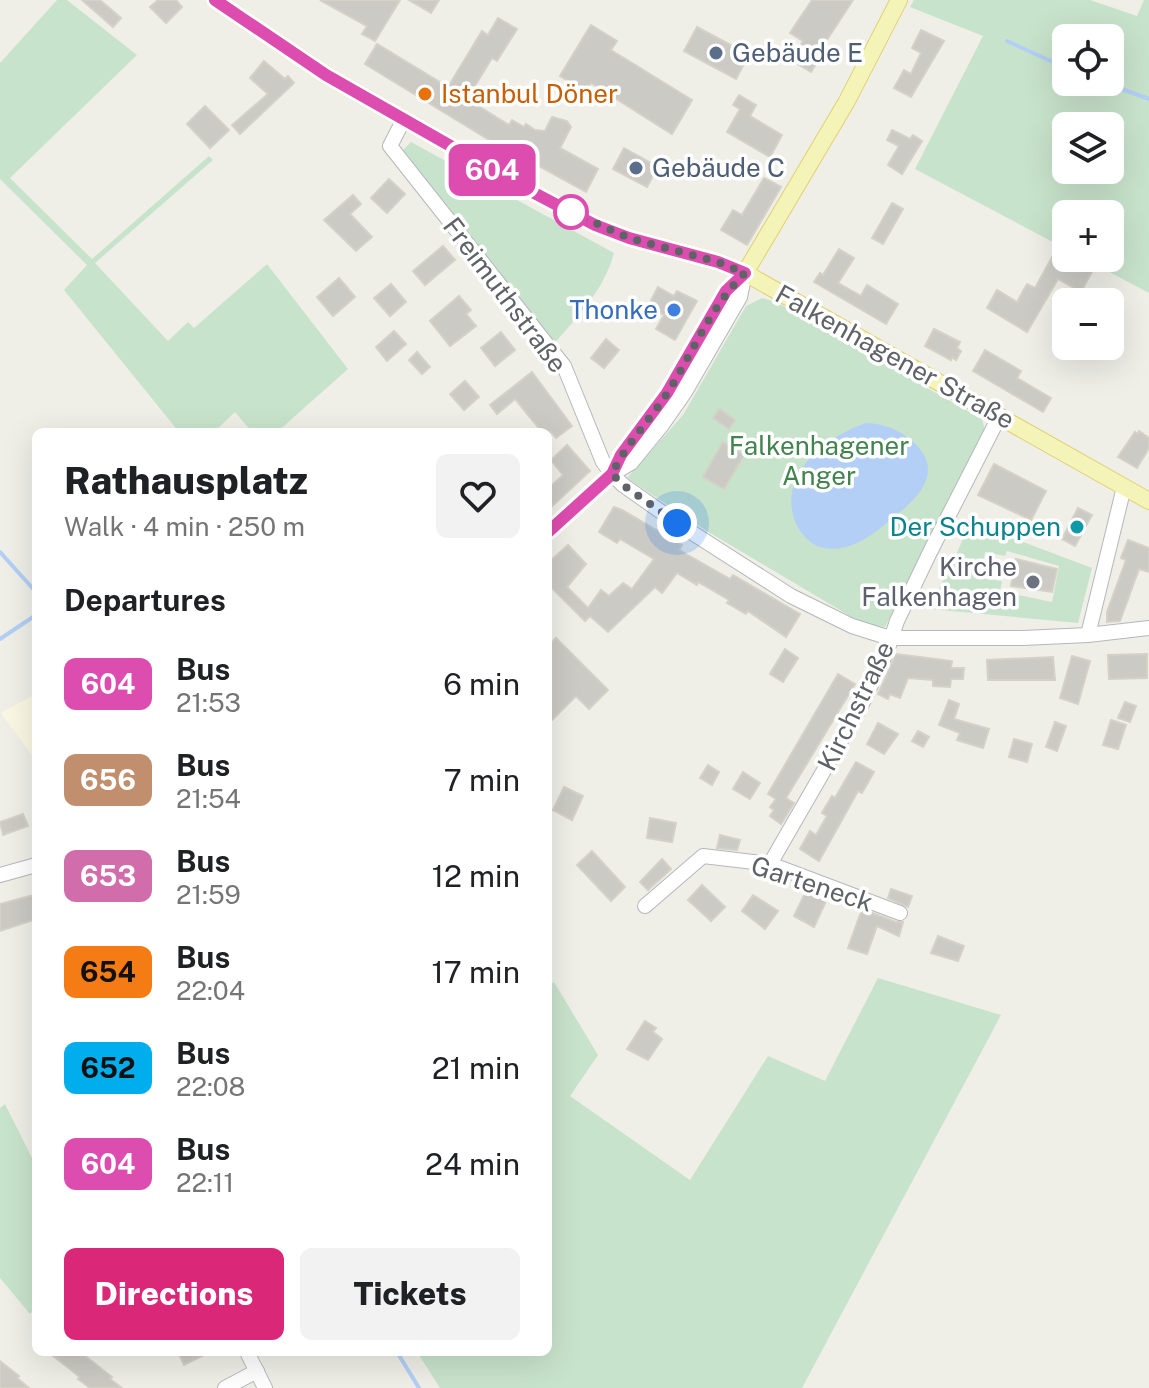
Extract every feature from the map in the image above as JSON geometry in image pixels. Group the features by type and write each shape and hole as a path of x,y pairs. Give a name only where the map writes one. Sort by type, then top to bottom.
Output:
{"main road":[{"name":"Falkenhagener Straße","path":"215,0 326,75 595,225 745,273 1149,501"},
{"path":"745,273 847,101 899,0"}],"street":[{"name":"Freimuthstraße","path":"404,119 390,146 564,366 603,462 623,485 677,523 791,596 852,626 890,638 1023,638 1149,628"},
{"path":"552,528 612,474 631,463 685,392 740,297 745,273"},
{"name":"Kirchstraße","path":"770,864 861,706 930,552 1000,415"},
{"path":"1088,635 1124,487"},
{"name":"Garteneck","path":"645,906 703,856 770,864 900,913"},
{"path":"0,875 32,866"},
{"path":"249,1356 265,1388"},
{"path":"225,1388 257,1371"}],"shaded area":[{"path":"32,696 32,756 1,713"}],"green space":[{"path":"57,0 67,0 137,55 10,178 92,259 209,156 213,160 95,263 168,341 188,322 194,328 267,264 348,369 282,428 249,428 235,412 218,428 176,428 64,290 87,265 0,179 0,63"},
{"path":"914,0 1090,0 1137,16 1144,0 1149,0 1149,293 1109,272 1124,272 1124,200 1052,200 1052,242 915,169 983,36 910,7"},
{"path":"411,142 614,253 597,290 555,343 403,150"},
{"name":"Falkenhagener Anger","path":"762,298 776,302 982,419 985,430 885,627 865,625 710,533 627,478 683,415 746,306"},
{"path":"970,522 1092,568 1078,623 930,609 951,563 982,570 982,578 1002,581 1000,591 1052,602 1059,566 1007,551 1005,556 985,552 983,563 956,555"},
{"path":"878,978 1001,1015 802,1388 440,1388 420,1356 552,1356 554,982 598,1055 570,1096 690,1180 768,1056 825,1081"},
{"path":"5,1104 32,1158 30,1314 0,1278 0,1108"}],"water":[{"path":"866,423 901,433 922,451 928,472 925,482 902,511 868,537 840,548 816,545 805,537 795,521 791,504 793,487 800,472 822,447"}],"building":[{"path":"82,0 100,0 121,18 113,27"},
{"path":"158,0 176,0 182,7 166,23 150,7"},
{"path":"320,0 400,0 375,41 362,34 367,26"},
{"path":"409,0 439,0 431,13"},
{"path":"812,0 853,0 821,49 824,51 811,72 791,60 803,41 790,33"},
{"path":"498,18 517,29 497,61 492,58 467,99 509,125 512,120 524,127 526,124 535,130 545,131 552,117 567,121 571,127 560,148 598,169 586,192 497,143 487,154 489,140 365,64 377,44 448,87 482,31 488,35"},
{"path":"591,25 617,41 611,50 692,100 672,134 591,83 585,92 560,76"},
{"name":"Gebäude E","path":"697,27 749,55 736,79 684,51"},
{"path":"921,30 944,41 911,97 894,88 904,70 911,74 921,53 912,48"},
{"path":"264,61 294,83 240,134 232,125 268,94 250,78"},
{"path":"739,95 756,105 750,116 782,135 770,157 727,132 740,109 733,105"},
{"path":"205,106 229,130 210,148 187,124"},
{"path":"892,130 910,139 913,135 922,141 902,174 888,165 899,146 887,140"},
{"name":"Gebäude C","path":"624,148 658,167 647,187 613,169"},
{"path":"764,178 781,187 747,245 721,230 733,210 742,215"},
{"path":"389,179 405,194 387,213 371,198"},
{"path":"353,195 361,204 350,214 372,237 356,251 324,220"},
{"path":"892,203 903,209 883,244 872,238"},
{"path":"443,246 455,260 425,285 413,271"},
{"path":"839,249 854,258 838,283 861,296 867,285 898,304 886,324 814,282 820,273 823,275"},
{"path":"1052,257 1052,272 1092,272 1083,288 1074,288 1058,279 1027,332 987,308 997,290 1017,302 1027,284 1035,288"},
{"path":"339,278 355,297 333,316 317,297"},
{"path":"391,284 406,302 390,316 374,298"},
{"name":"Thonke","path":"658,287 674,296 677,291 697,301 675,340 656,329 664,315 648,306"},
{"path":"459,296 471,310 466,314 476,326 450,346 430,321"},
{"path":"934,329 960,342 957,348 961,351 956,360 925,346"},
{"path":"394,331 406,344 387,361 376,347"},
{"path":"501,332 515,350 495,366 481,348"},
{"path":"606,339 619,350 604,368 591,358"},
{"path":"985,350 1021,371 1017,378 1051,398 1043,412 973,371"},
{"path":"417,352 430,367 422,374 409,360"},
{"path":"532,372 572,426 556,438 552,428 539,428 515,399 497,414 490,405"},
{"path":"465,381 479,397 464,410 450,394"},
{"path":"720,409 735,420 729,429 713,418"},
{"path":"1139,431 1149,438 1149,448 1137,468 1118,457 1135,432 1138,434"},
{"path":"723,442 744,455 724,489 703,477"},
{"path":"567,445 590,471 552,506 552,485 563,475 552,459"},
{"path":"994,464 1046,491 1031,520 978,495"},
{"path":"614,507 622,510 682,545 679,550 730,579 733,575 800,614 786,637 748,611 746,614 727,603 729,600 677,573 662,593 655,587 608,632 590,616 585,621 552,588 552,559 568,545 586,564 567,587 588,608 601,590 609,596 623,583 632,589 654,559 620,539 617,543 599,532"},
{"name":"Der Schuppen","path":"1078,508 1092,515 1075,546 1062,539"},
{"path":"1128,540 1149,548 1149,572 1139,569 1120,621 1107,622 1107,612 1126,560 1121,558"},
{"name":"Kirche Falkenhagen","path":"1016,559 1057,569 1052,592 1011,586"},
{"path":"556,638 608,690 589,709 576,696 552,720 552,642"},
{"path":"785,649 798,658 783,682 770,674"},
{"path":"896,654 952,661 951,668 964,668 963,679 951,679 950,687 933,686 933,680 908,678 900,698 890,694 888,699 878,694"},
{"path":"1147,654 1147,678 1109,679 1108,655"},
{"path":"1072,656 1090,661 1078,704 1060,698"},
{"path":"1053,657 1055,680 988,680 987,660"},
{"path":"838,674 855,684 786,798 794,803 781,824 770,816 774,810 770,807 776,799 768,794"},
{"path":"949,700 959,704 954,719 989,729 983,748 957,740 960,733 939,725"},
{"path":"1125,702 1136,706 1130,722 1118,718"},
{"path":"1111,720 1126,725 1118,749 1103,745"},
{"path":"1055,722 1066,726 1057,751 1046,747"},
{"path":"878,723 898,734 884,754 867,744"},
{"path":"918,731 929,737 923,747 912,741"},
{"path":"1014,739 1032,744 1027,762 1009,757"},
{"path":"856,762 874,772 862,793 858,791 819,861 800,849 810,831 816,835 827,816 822,813 832,796 835,798"},
{"path":"708,765 719,772 712,785 700,778"},
{"path":"743,772 760,783 750,799 733,789"},
{"path":"564,787 583,796 572,820 553,810"},
{"path":"23,814 28,826 3,835 0,822"},
{"path":"650,818 676,823 672,842 647,838"},
{"path":"720,835 740,840 737,850 717,848"},
{"path":"592,851 625,887 611,901 577,865"},
{"path":"662,859 671,869 648,890 640,882"},
{"path":"702,885 725,907 711,921 688,900"},
{"path":"807,889 827,899 814,927 794,916"},
{"path":"891,889 912,896 908,907 888,898"},
{"path":"753,895 778,911 765,929 742,911"},
{"path":"32,896 32,920 0,931 0,904"},
{"path":"862,909 903,922 899,936 877,926 867,954 848,948"},
{"path":"938,936 964,946 958,961 931,953"},
{"path":"645,1021 656,1028 653,1032 662,1039 648,1060 627,1049"},
{"path":"53,1356 85,1356 122,1388 90,1388 78,1379 80,1377"},
{"path":"180,1356 202,1356 184,1365"},
{"path":"0,1361 19,1376 17,1378 29,1388 0,1388"}],"waterway":[{"path":"1007,41 1052,62"},
{"path":"1124,90 1149,99"},
{"path":"0,552 32,588"},
{"path":"0,639 32,618"},
{"path":"399,1356 419,1388"}],"bus line":[{"name":"604","path":"215,0 326,75 595,225 745,273 726,291 667,393 621,455 612,474 552,528"}],"place":[{"name":"Gebäude E","path":"716,53"},
{"name":"Istanbul Döner","path":"425,94"},
{"name":"Gebäude C","path":"636,168"},
{"name":"Thonke","path":"674,310"},
{"name":"Der Schuppen","path":"1077,527"},
{"name":"Kirche Falkenhagen","path":"1033,582"}],"route":[{"path":"571,212 629,238 718,262 745,273 726,291 667,393 621,455 612,474 677,523"}]}
